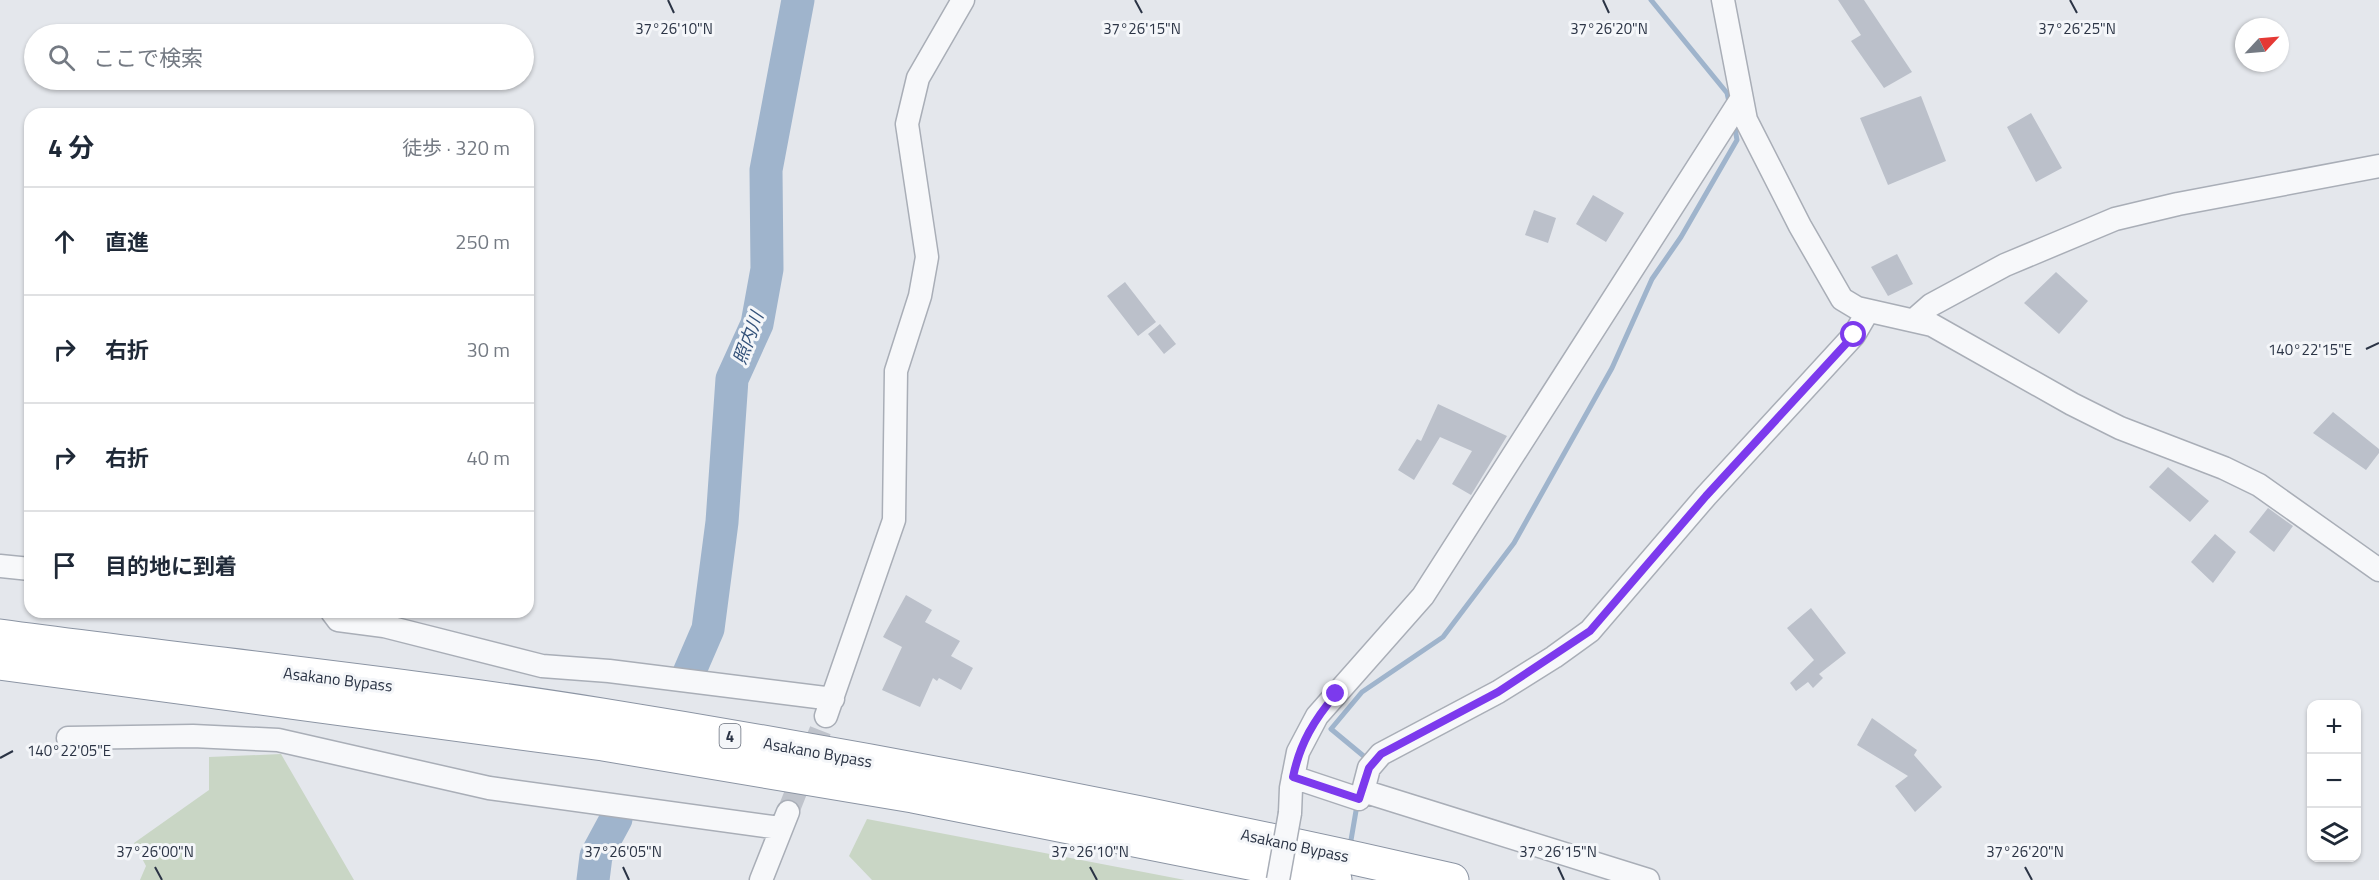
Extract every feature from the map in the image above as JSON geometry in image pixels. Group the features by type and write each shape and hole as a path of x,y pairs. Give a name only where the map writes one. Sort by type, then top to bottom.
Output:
{"highway":[{"name":"Asakano Bypass","path":"0,636 508,702 814,750 1225,829 1452,880"},
{"name":"Asakano Bypass","path":"0,663 603,744 924,798 1335,880"}],"street":[{"path":"336,618 384,626 542,666 609,671 830,707 894,520 896,371 920,296 927,257 907,124 918,78 963,0"},
{"path":"1723,0 1740,101 1754,140 1835,290 1851,305 1868,311 1915,320 1955,336 2072,404 2120,428 2224,468 2259,485 2379,570"},
{"path":"1278,880 1298,752 1317,716 1423,596 1740,101"},
{"path":"1915,320 1930,305 2005,265 2115,219 2178,204 2379,166"},
{"path":"1293,777 1359,799 1369,768 1381,754 1498,692 1590,631 1706,496 1854,335 1868,311"},
{"path":"0,566 24,568"},
{"path":"68,738 193,736 278,740 489,788 784,820 761,880"},
{"path":"1363,791 1648,880"}],"green space":[{"path":"281,754 354,880 140,880 146,866 134,843 209,790 209,757"},
{"path":"867,819 1185,880 872,880 849,856"}],"building":[{"path":"1838,0 1864,0 1912,72 1884,88 1851,41 1861,35"},
{"path":"1921,96 1946,161 1888,185 1860,118"},
{"path":"2031,113 2062,168 2036,182 2007,127"},
{"path":"1593,195 1624,213 1606,242 1576,224"},
{"path":"1534,210 1556,218 1548,243 1525,235"},
{"path":"1897,254 1913,284 1888,296 1871,267"},
{"path":"2056,272 2088,301 2059,334 2024,303"},
{"path":"1125,282 1156,322 1138,336 1107,296"},
{"path":"1160,324 1176,344 1164,354 1148,334"},
{"path":"1438,404 1507,436 1471,495 1452,484 1472,451 1440,437 1414,480 1398,470 1417,439 1421,441"},
{"path":"2333,412 2379,449 2379,453 2366,470 2313,433"},
{"path":"2168,467 2209,501 2190,522 2149,487"},
{"path":"2268,508 2293,526 2274,552 2249,532"},
{"path":"2215,534 2236,552 2213,583 2191,562"},
{"path":"906,595 932,610 925,622 960,641 951,656 973,668 961,690 939,678 937,681 933,678 920,707 882,690 902,647 883,637"},
{"path":"1811,608 1846,653 1819,674 1823,678 1813,688 1808,682 1796,691 1790,683 1814,660 1787,628"},
{"path":"1872,718 1917,750 1914,755 1942,787 1915,812 1895,786 1908,776 1857,745"}],"waterway":[{"name":"照内川","path":"689,673 708,629 722,522 732,379 757,324 767,269 766,170 798,0"},
{"path":"1651,0 1727,93 1729,102"},
{"path":"1366,761 1366,758 1331,729 1362,692 1443,637 1514,543 1612,368 1652,279 1681,237 1737,140 1734,123"},
{"path":"1350,846 1357,805"},
{"name":"照内川","path":"593,880 596,856 616,819"}],"tunnel":[{"path":"788,812 826,716"}],"route":[{"path":"1336,694 1317,716 1309,730 1298,752 1293,777 1359,799 1369,768 1381,754 1498,692 1590,631 1706,496 1854,335"}]}
